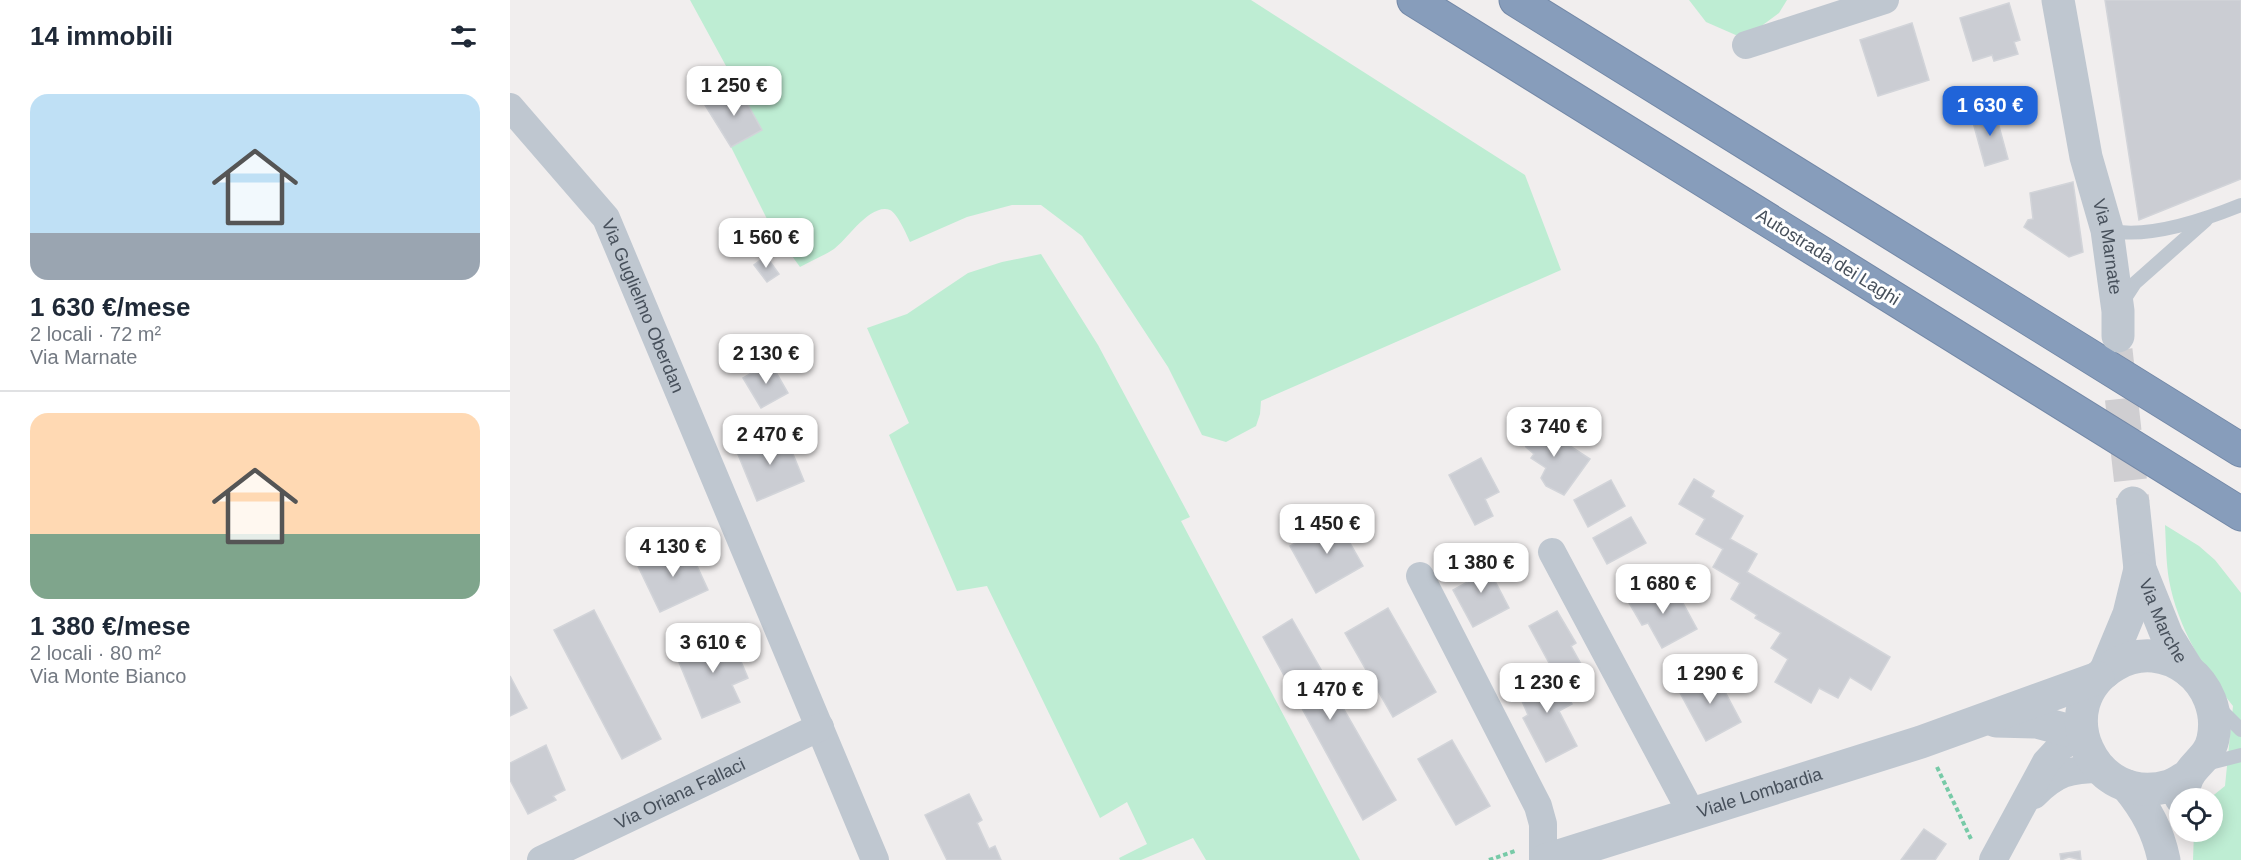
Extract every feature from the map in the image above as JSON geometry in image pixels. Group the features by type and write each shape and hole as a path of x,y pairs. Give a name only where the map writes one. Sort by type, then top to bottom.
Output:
{"highway":[{"name":"Autostrada dei Laghi","path":"1414,0 2241,514"},
{"path":"1516,0 2241,450"}],"street":[{"path":"1746,45 1885,0"},
{"name":"Via Marnate","path":"2058,0 2086,158 2102,206 2107,230 2114,326"},
{"name":"Via Guglielmo Oberdan","path":"510,107 606,218 875,860"},
{"name":"Via Marnate","path":"2086,158 2087,215 2114,326"},
{"name":"Via Marche","path":"2133,503 2140,568 2167,636 2188,670"},
{"path":"1552,552 1692,814"},
{"name":"Via Marche","path":"2102,675 2129,614 2140,568"},
{"path":"1420,576 1538,806 1543,824 1544,860"},
{"path":"2164,860 2160,840 2143,805 2093,761 2083,742 2081,719 2086,697 2102,675 2115,664 2137,657 2160,657 2188,670 2198,679 2210,698 2215,719 2212,740 2204,760 2186,786 2170,860"},
{"name":"Viale Lombardia","path":"1544,860 1921,742 2102,675"},
{"name":"Viale Lombardia","path":"1973,722 2008,720 2037,722 2082,734"},
{"name":"Via Oriana Fallaci","path":"541,860 820,727"},
{"path":"2024,805 2046,762 2059,748 2082,734"},
{"path":"1984,854 2024,805 2041,788 2066,771 2114,778 2149,790 2186,786"}],"lane":[{"path":"2107,230 2134,232 2207,218 2241,205"},
{"path":"2114,326 2135,283 2207,218"},
{"path":"2210,698 2241,730"},
{"path":"2186,786 2217,760 2241,755"}],"path":[{"path":"1921,742 1934,761 1967,828 1984,854"}],"green space":[{"path":"690,0 1251,0 1525,175 1561,270 1261,401 1256,426 1226,442 1202,435 1168,367 1082,236 1041,205 1012,205 967,217 910,242 896,215 890,210 882,209 867,217 834,249 800,267 771,227 731,147 761,130"},
{"path":"1689,0 1787,0 1779,13 1752,33 1738,36 1706,22"},
{"path":"1041,254 1098,345 1190,517 1181,521 1360,860 1206,860 1193,838 1141,860 1120,860 1119,858 1147,844 1127,802 1100,818 987,586 957,591 889,435 909,423 867,328 907,314 968,273 1002,262"},
{"path":"2165,525 2199,546 2215,560 2241,593 2241,860 2193,860 2194,842 2223,842 2222,788 2225,786 2233,706 2202,662 2185,631 2173,598"}],"building":[{"path":"2105,0 2241,0 2241,179 2139,220"},
{"path":"2009,3 2020,40 2014,42 2018,54 1994,61 1992,55 1973,61 1960,18"},
{"path":"1912,23 1929,80 1878,96 1860,40"},
{"path":"738,87 762,130 731,147 705,105"},
{"path":"1994,108 2008,159 1985,166 1971,115"},
{"path":"2073,182 2083,252 2069,257 2024,227 2028,220 2033,219 2030,193"},
{"path":"766,256 779,274 767,282 754,265"},
{"path":"770,362 788,393 761,408 743,378"},
{"path":"1530,420 1590,459 1564,495 1546,486 1541,478 1546,468 1531,458 1534,454 1526,447 1520,434"},
{"path":"784,432 804,481 757,501 737,452"},
{"path":"1481,458 1499,492 1485,499 1493,516 1475,525 1449,475"},
{"path":"1694,479 1714,491 1711,497 1743,516 1730,539 1757,554 1747,572 1890,657 1871,690 1850,677 1838,698 1819,688 1811,703 1775,682 1788,659 1771,648 1781,633 1755,618 1757,615 1731,599 1740,583 1713,567 1723,549 1696,534 1705,519 1679,504"},
{"path":"1611,480 1625,506 1588,527 1574,500"},
{"path":"1342,517 1351,534 1346,536 1363,566 1316,593 1290,546"},
{"path":"1631,517 1646,543 1607,564 1593,538"},
{"path":"687,544 708,590 660,612 638,566"},
{"path":"1482,556 1509,608 1473,627 1453,590 1473,579 1466,564"},
{"path":"1663,582 1671,597 1678,594 1697,629 1662,648 1648,623 1642,625 1628,601"},
{"path":"1388,608 1436,692 1393,717 1345,633"},
{"path":"594,610 661,739 622,759 554,630"},
{"path":"1557,611 1576,643 1571,646 1591,682 1567,696 1529,626"},
{"path":"1292,619 1396,800 1363,820 1263,637"},
{"path":"729,633 748,678 732,685 740,702 702,718 676,655"},
{"path":"1552,668 1572,704 1559,711 1577,746 1546,762 1523,718 1528,715 1516,687"},
{"path":"1713,669 1741,722 1706,741 1678,689"},
{"path":"510,676 527,708 510,716"},
{"path":"1452,740 1490,806 1456,825 1418,759"},
{"path":"546,745 565,790 553,796 556,800 528,814 510,780 510,763"},
{"path":"969,794 982,820 977,823 989,849 995,846 1001,860 947,860 925,815"},
{"path":"1924,829 1946,844 1935,860 1901,860"},
{"path":"2080,851 2081,860 2069,857 2061,860 2060,854"}],"tunnel":[{"path":"2116,350 2133,503"}]}
